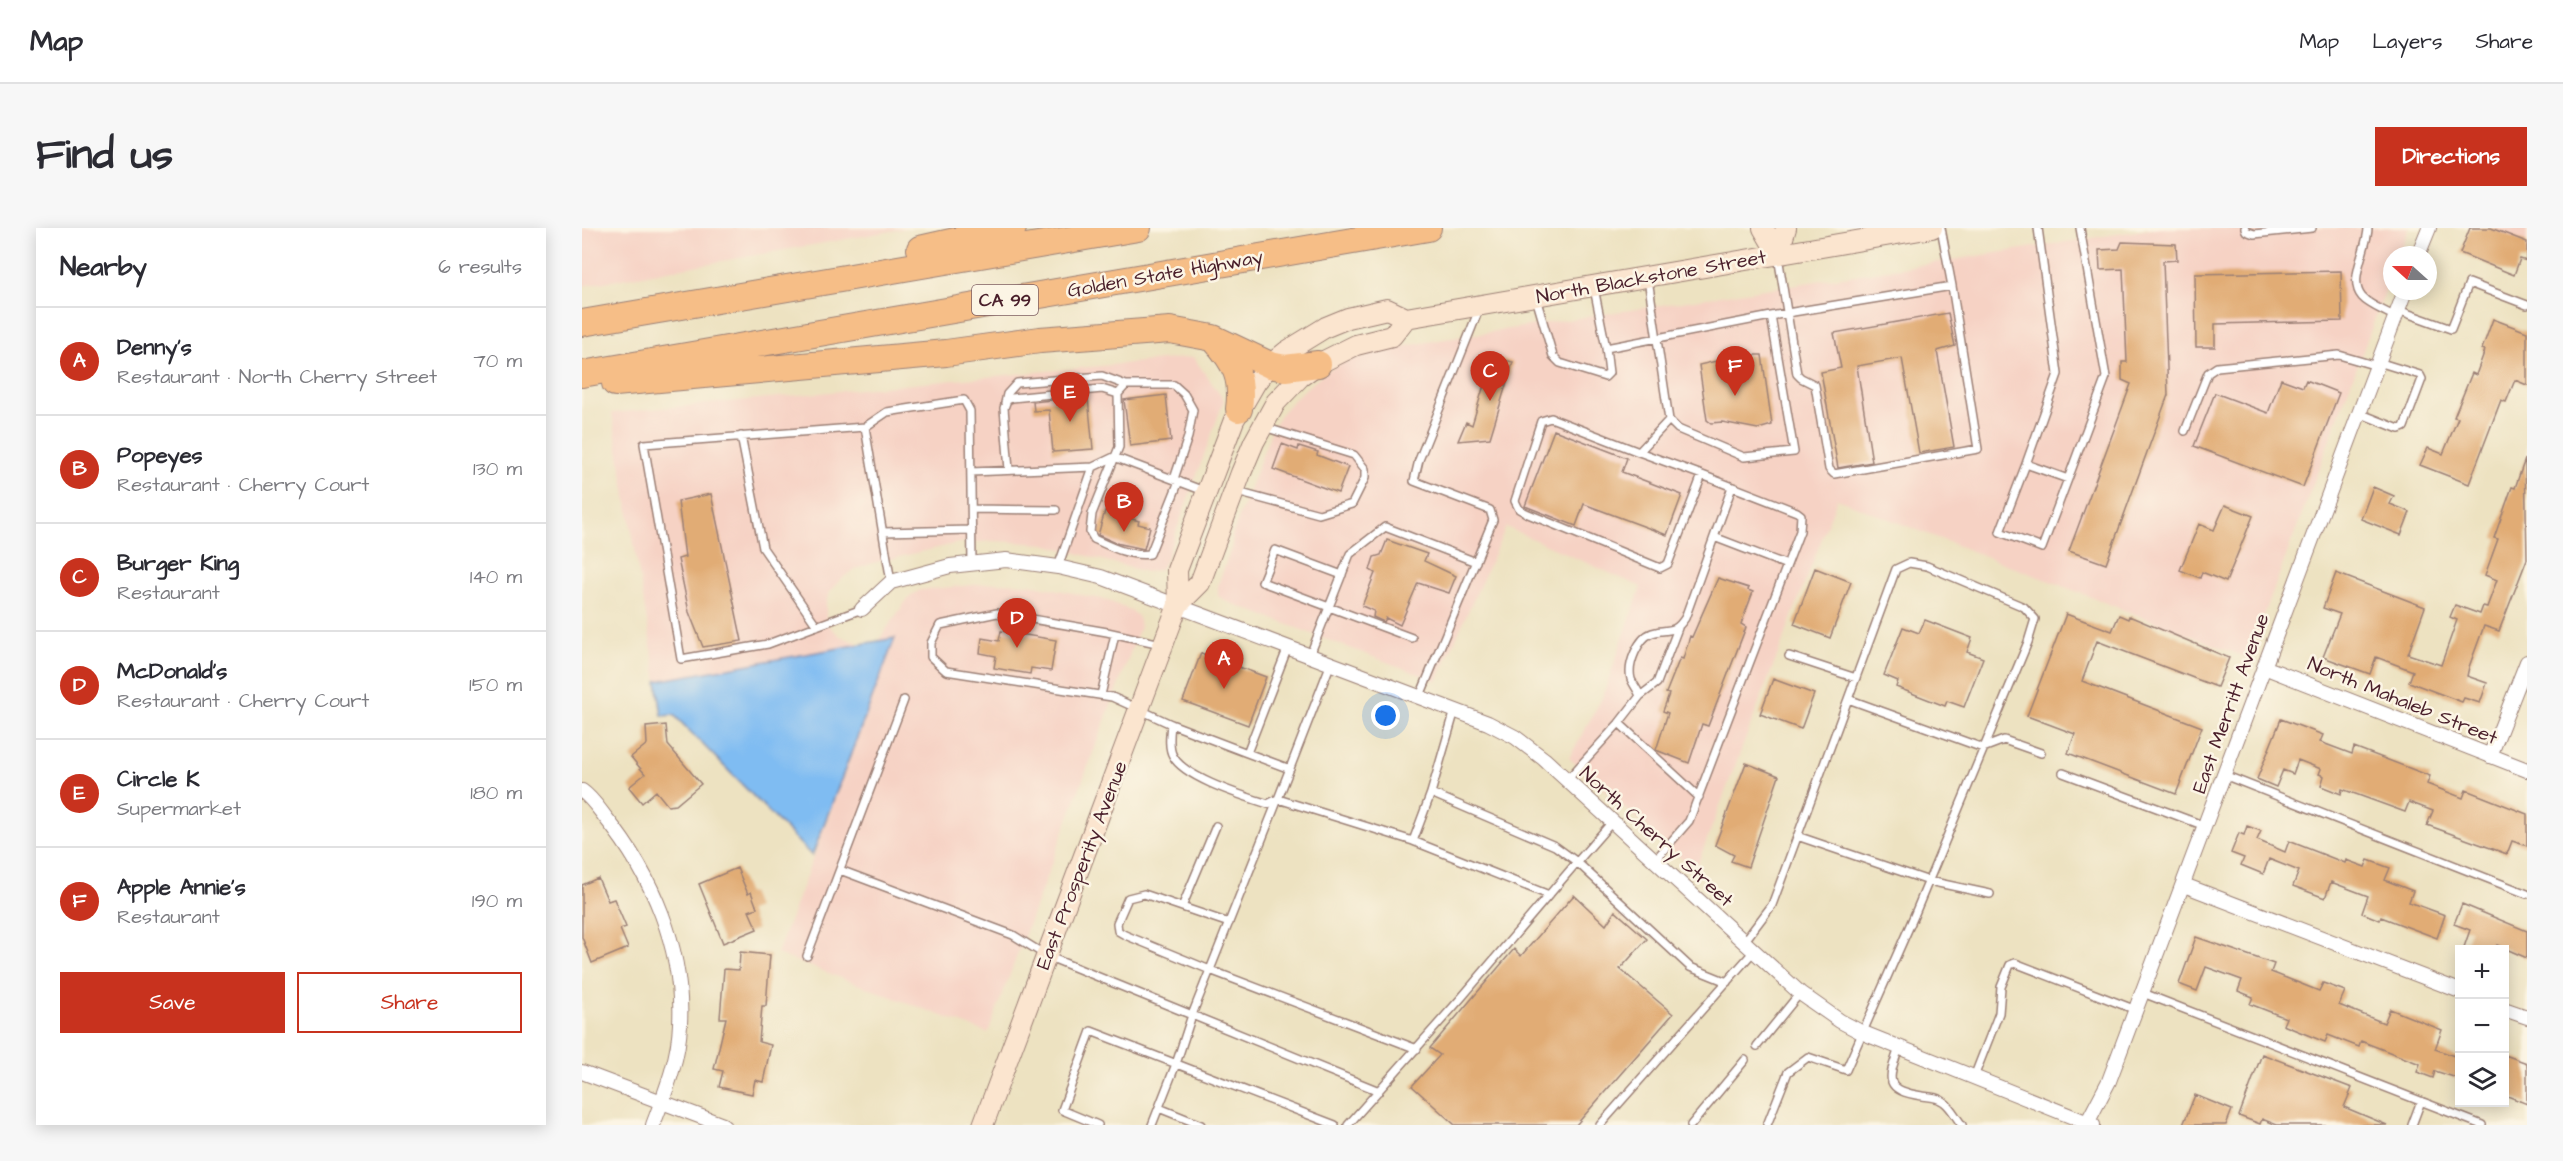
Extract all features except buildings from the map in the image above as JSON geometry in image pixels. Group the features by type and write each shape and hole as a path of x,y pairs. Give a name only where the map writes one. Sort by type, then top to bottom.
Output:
{"highway":[{"path":"820,282 871,260 1013,228"},
{"name":"CA 99","path":"582,323 1138,228"},
{"name":"Golden State Highway","path":"582,374 1428,228"},
{"path":"582,385 946,353 1040,340 1151,331 1187,332 1213,338 1270,365 1285,368 1318,364"},
{"path":"1213,338 1236,367 1241,392 1239,409"}],"main road":[{"path":"1763,228 1778,254"},
{"path":"1778,254 1786,228"},
{"name":"North Blackstone Street","path":"1270,365 1303,340 1348,318 1387,309 1406,318 1932,228"},
{"path":"1318,364 1356,345 1392,336 1406,318"},
{"name":"East Prosperity Avenue","path":"1178,605 1200,583 1234,491 1262,426 1285,391 1318,364"},
{"name":"East Prosperity Avenue","path":"983,1125 1178,605 1177,570 1206,491 1239,409 1270,365"}],"street":[{"path":"2421,246 2428,228"},
{"name":"East Merritt Avenue","path":"2088,1124 2109,1081 2143,993 2402,300"},
{"name":"North Cherry Street","path":"891,582 950,566 1006,561 1058,567 1101,577 1488,723 1515,737 1567,780 1800,993 1840,1021 1899,1048 2088,1124"},
{"path":"862,609 891,582"},
{"path":"2490,756 2527,662"},
{"name":"North Mahaleb Street","path":"2264,667 2527,770"},
{"path":"582,791 626,843 647,877 674,952 680,1024 675,1060 653,1125"},
{"path":"2184,885 2455,989"},
{"path":"2509,1010 2527,1017"},
{"path":"582,1072 723,1125"}],"lane":[{"path":"1778,254 1797,374 1815,385 1829,469 1832,473 1976,451 1978,447 1941,228"},
{"path":"2038,228 2058,374 2001,532 2042,548 2106,377 2080,228"},
{"path":"2245,228 2246,231 2254,234 2312,228"},
{"path":"2368,228 2357,277 2362,298 2397,313 2451,329 2469,283 2527,305"},
{"path":"1648,276 1669,420 1678,429 1744,457 1794,452 1771,316"},
{"path":"1536,296 1553,356 1560,363 1605,377 1610,373 1593,286"},
{"path":"1606,348 1787,313 1952,286"},
{"path":"1420,696 1493,520 1490,510 1414,481 1419,460 1481,305"},
{"path":"2185,431 2208,373 2217,367 2339,355 2420,375 2422,379 2404,427 2399,429 2360,412"},
{"path":"1009,470 1005,403 1007,394 1017,383 1102,376 1126,385 1174,384 1184,394 1193,410 1176,480 1150,554 1126,552 1094,539 1090,532 1092,514 1119,447 1118,394 1126,385"},
{"path":"1005,403 1012,398 1102,389 1118,394"},
{"path":"862,609 768,644 681,659 644,444 865,427 886,411 964,400 970,411 972,564"},
{"path":"1655,860 1689,821 1800,531 1801,515 1702,475 1551,418 1541,421 1515,501 1519,509 1526,513 1660,568 1668,564 1702,475"},
{"path":"1639,452 1669,420"},
{"path":"1234,491 1319,514 1352,504 1365,478 1365,468 1354,455 1262,426"},
{"path":"865,427 891,582"},
{"path":"741,436 763,548 817,626"},
{"path":"971,472 1093,467 1114,458 1206,491"},
{"path":"2026,464 2068,479"},
{"path":"1058,567 1093,467"},
{"path":"1567,780 1619,723 1640,696 1657,682 1678,628 1685,618 1732,487"},
{"path":"972,509 1056,510"},
{"path":"1310,655 1350,554 1385,527 1476,562"},
{"path":"883,532 972,530"},
{"path":"1714,537 1787,565"},
{"path":"1342,575 1275,550 1262,582 1412,638"},
{"path":"1600,1125 1728,982 1749,947 1772,905 1896,569 1909,563 1927,566 2024,607 2035,619 2028,642 1929,881 1846,1070 1808,1057 1788,1072 1767,1125"},
{"path":"1163,645 998,613 940,625 931,643 931,657 946,671 1112,697 1170,724 1290,770"},
{"path":"1640,696 1631,678 1633,655 1645,637 1652,633 1678,628"},
{"path":"1101,696 1115,634"},
{"path":"1247,753 1288,646"},
{"path":"1789,656 1856,678"},
{"path":"1152,1125 1192,1015 1331,663"},
{"path":"1848,699 1983,748 2004,740 2041,753"},
{"path":"807,956 904,700"},
{"path":"1413,841 1431,794 1455,710"},
{"path":"1619,723 1699,797"},
{"path":"1170,724 1171,752 1182,767 1245,796 1268,804 1278,799 1413,841 1549,895"},
{"path":"2063,773 2205,826"},
{"path":"2224,775 2527,894"},
{"path":"1431,794 1555,846 1577,862 1690,967 1728,982"},
{"path":"1348,1125 1612,822"},
{"path":"1182,907 1216,826"},
{"path":"1797,836 1929,881 1990,894"},
{"path":"840,870 1013,935 1047,956 1379,1091"},
{"path":"1228,923 1144,894 1128,898 1117,923 1118,931 1210,970 1417,1048"},
{"path":"1974,1077 1999,1012 2001,987 2010,965 2015,963 2136,1010"},
{"path":"1757,1046 1800,993"},
{"path":"2143,993 2482,1125"},
{"path":"1098,1125 1062,1110 1091,1031 1335,1125"},
{"path":"1899,1048 1890,1073 1890,1082 1894,1087 1945,1102 1962,1125"},
{"path":"1691,1125 1745,1060"},
{"path":"2412,1125 2421,1101"},
{"path":"1159,1108 1201,1125"},
{"path":"2455,1125 2458,1116"}],"shaded area":[{"path":"582,228 908,228 582,286"},
{"path":"2156,228 2409,228 2402,246 2383,246 2383,297 2248,658 1837,499 1695,871 1569,758 1602,698 1641,587 1506,527 1437,681 1228,602 1218,596 1218,585 1232,546 1232,535 1271,432 1280,415 1295,398 1326,371 1344,362 1383,350"},
{"path":"2489,228 2527,228 2527,242"},
{"path":"1193,357 1224,400 1165,562 1159,570 1146,572 1044,544 996,541 959,543 873,563 853,570 840,580 829,592 826,603 829,626 840,636 860,644 657,681 612,413"},
{"path":"995,583 1030,584 1106,600 1138,616 1140,627 988,1033 777,954 895,639 878,641 909,597 920,590"}],"water":[{"path":"895,638 812,856 674,715 662,716 657,681"}],"place":[{"name":"Apple Annie's","path":"1735,396"},
{"name":"Burger King","path":"1490,401"},
{"name":"Circle K","path":"1070,422"},
{"name":"Popeyes","path":"1124,532"},
{"name":"McDonald's","path":"1017,648"},
{"name":"Denny's","path":"1224,689"}]}
